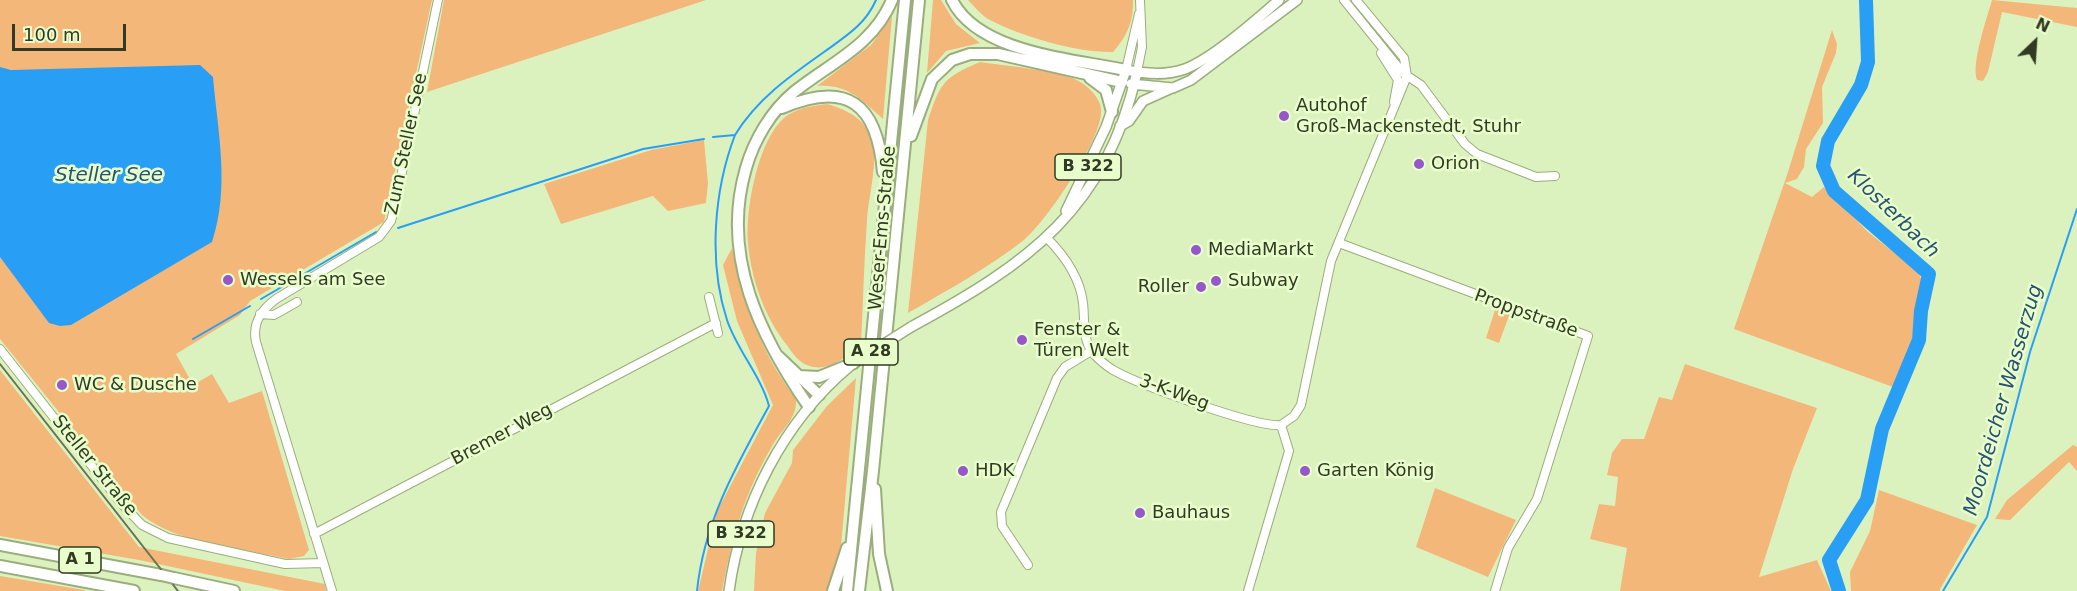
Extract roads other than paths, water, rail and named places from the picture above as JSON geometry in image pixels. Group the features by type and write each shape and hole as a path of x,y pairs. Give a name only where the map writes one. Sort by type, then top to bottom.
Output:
{"highway":[{"path":"809,407 776,355 753,308 743,278 737,226 743,178 752,149 765,126 779,109 794,92 858,48 875,30 892,0"},
{"name":"Weser-Ems-Straße","path":"853,528 905,0"},
{"name":"Weser-Ems-Straße","path":"873,471 919,0"},
{"path":"952,0 971,26 1008,45 1131,71"},
{"path":"905,153 932,79 946,65 961,56 998,54 1122,82"},
{"path":"1086,73 1106,90 1112,112"},
{"path":"779,109 805,98 829,95 843,99 863,111 876,128 880,140 886,198"},
{"path":"776,355 819,395"},
{"path":"800,376 819,377 854,363"},
{"path":"859,591 873,471"},
{"path":"873,471 879,554 887,591"},
{"path":"833,591 853,528"},
{"path":"847,591 853,528"},
{"name":"A 1","path":"0,545 234,591"},
{"name":"A 1","path":"0,566 134,591"}],"main road":[{"path":"1131,71 1159,74 1184,69 1197,63 1279,0"},
{"path":"1120,126 1129,121 1143,101 1209,69 1299,0"},
{"name":"B 322","path":"1061,221 1092,159 1122,82 1131,71"},
{"name":"B 322","path":"729,591 736,550 756,492 784,441 809,407 854,363 911,327 983,287 1005,272 1046,237 1094,183 1120,126 1134,84 1131,71"},
{"path":"1122,82 1173,88"}],"street":[{"name":"Zum Steller See","path":"260,314 265,307 290,289 387,229 396,201 438,0"},
{"path":"1344,0 1407,76 1421,85 1465,144 1477,154 1536,177 1555,176"},
{"path":"1248,591 1289,451 1281,425 1294,417 1301,405 1333,254 1407,76 1404,58 1356,0"},
{"path":"1131,71 1141,3"},
{"path":"1376,41 1375,45 1398,80 1391,115"},
{"path":"1398,80 1407,76"},
{"path":"1028,565 1002,526 1001,512 1057,378 1065,367 1091,351 1085,338 1083,304 1077,278 1046,237"},
{"name":"Proppstraße","path":"1339,243 1588,336 1538,499 1508,548 1495,591"},
{"path":"709,297 718,333"},
{"path":"297,302 274,315 260,314 256,324 256,342 332,591"},
{"name":"Bremer Weg","path":"314,534 716,323"},
{"name":"Steller Straße","path":"0,349 142,525 168,538 258,559 294,566 323,562"},
{"name":"3-K-Weg","path":"1091,351 1102,363 1122,374 1255,424 1281,425"}],"water":[{"name":"Steller See","path":"200,65 213,77 220,140 222,181 212,242 71,325 60,326 49,323 0,257 0,67 11,70"}],"waterway":[{"path":"713,137 735,135 764,99 854,29 872,9 876,0"},
{"name":"Klosterbach","path":"1839,591 1829,560 1867,500 1882,429 1919,340 1921,311 1929,274 1834,191 1823,166 1828,141 1861,85 1868,62 1866,0"},
{"path":"697,591 714,518 723,495 769,406 760,384 731,331 721,298 717,274 718,202 735,135"},
{"path":"398,228 643,149 704,139"},
{"name":"Moordeicher Wasserzug","path":"1943,591 1987,517 2030,352 2077,209"},
{"path":"261,299 376,232"},
{"path":"193,339 250,306"}],"railway":[{"path":"0,364 178,591"}],"place":[{"name":"Autohof Groß-Mackenstedt, Stuhr","path":"1284,116"},
{"name":"Orion","path":"1419,164"},
{"name":"MediaMarkt","path":"1196,250"},
{"name":"Wessels am See","path":"228,280"},
{"name":"Subway","path":"1216,281"},
{"name":"Roller","path":"1201,287"},
{"name":"Fenster & Türen Welt","path":"1022,340"},
{"name":"WC & Dusche","path":"62,385"},
{"name":"HDK","path":"963,471"},
{"name":"Garten König","path":"1305,471"},
{"name":"Bauhaus","path":"1140,513"}]}
